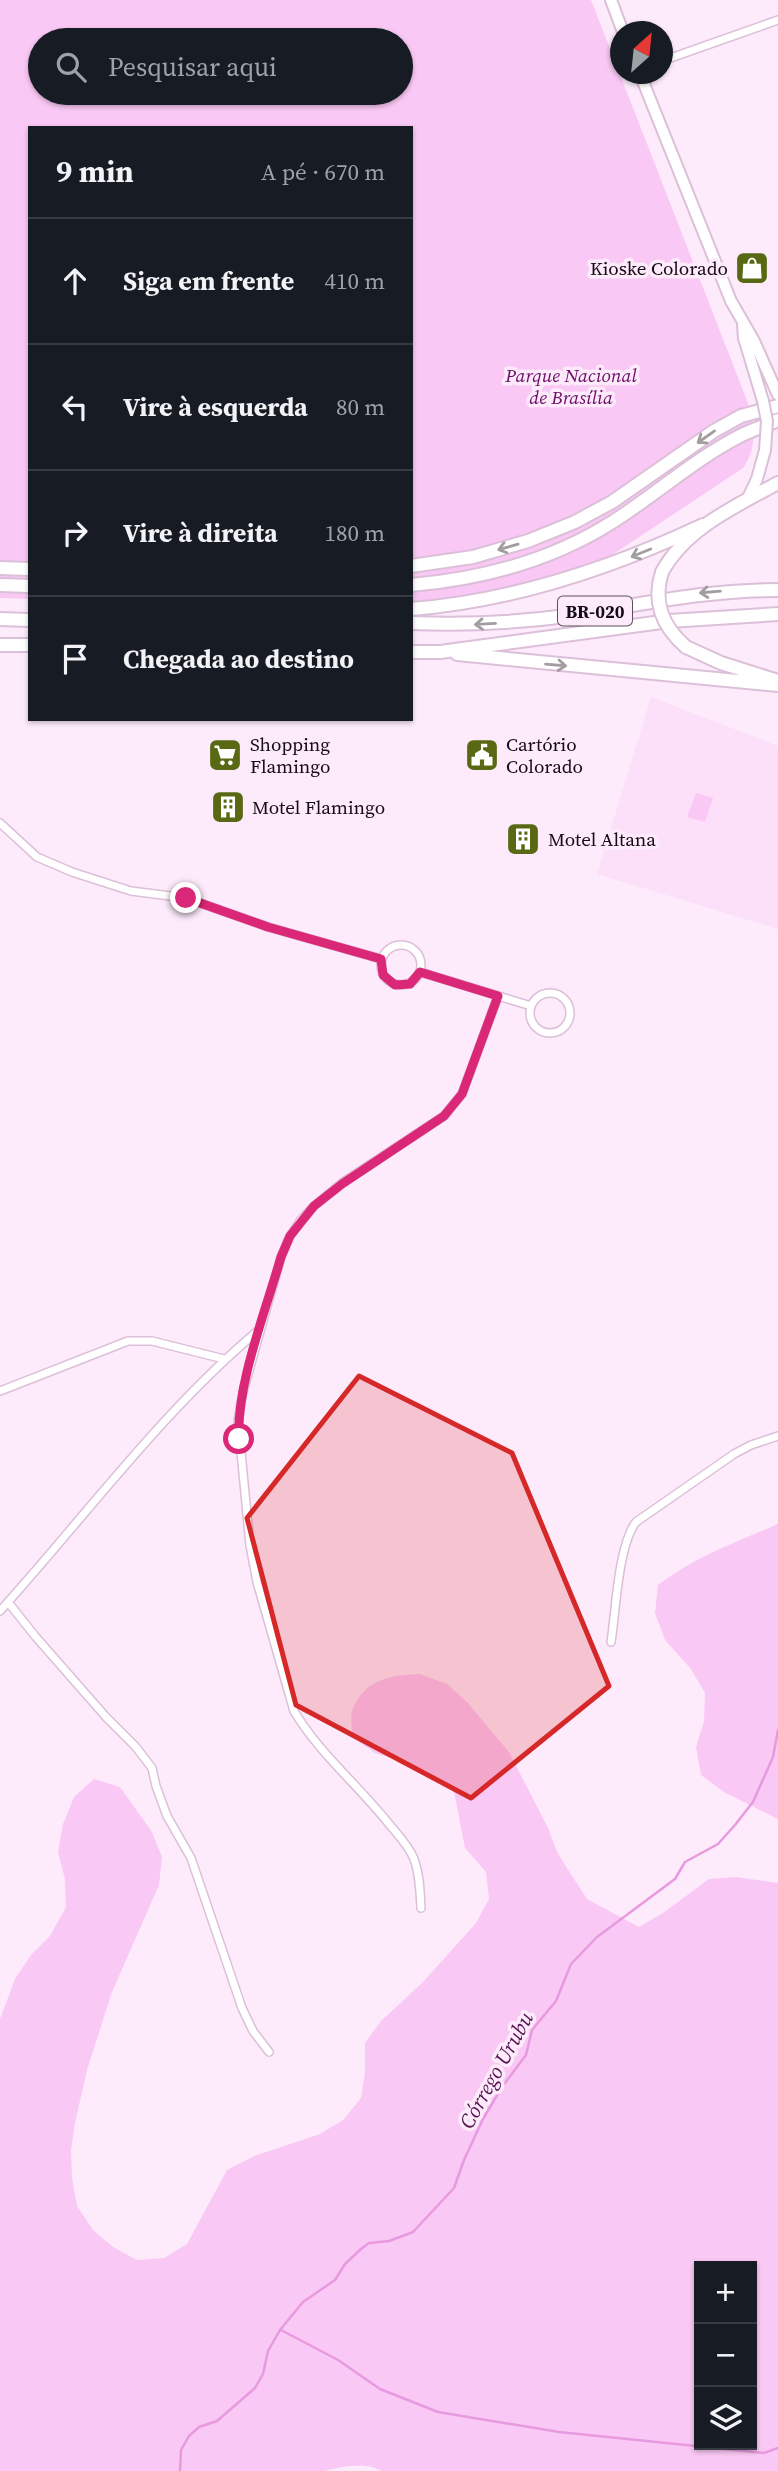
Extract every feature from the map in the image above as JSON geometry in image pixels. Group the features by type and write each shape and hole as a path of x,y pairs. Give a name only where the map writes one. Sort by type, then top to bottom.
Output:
{"main road":[{"path":"611,0 620,21"},
{"path":"644,84 731,301 754,341 776,391"},
{"path":"743,325 766,421 765,450 757,479 747,500"},
{"path":"413,566 473,557 528,541 575,522 612,502 723,426 741,416 778,406"},
{"path":"413,585 484,575 528,562 572,543 612,522 712,452 740,436 778,421"},
{"path":"413,609 461,604 547,583 616,562 703,525 778,483"},
{"path":"665,572 681,553 710,531 778,490"},
{"path":"703,525 674,554 658,592 660,612 667,629 720,663 765,676 778,683"},
{"path":"0,568 28,569"},
{"path":"0,585 28,586"},
{"name":"BR-020","path":"413,624 481,625 518,622 695,594 778,590"},
{"name":"BR-020","path":"439,652 669,621 778,614"},
{"path":"0,619 28,620"},
{"path":"0,645 28,645"},
{"path":"413,652 439,652 523,662 778,683"}],"street":[{"path":"673,57 778,20"},
{"path":"0,823 37,857 72,872 131,891 186,898 268,927 381,959"},
{"path":"406,946 419,956 420,972 410,984 395,985 383,975 381,959 391,947 406,946"},
{"path":"420,972 531,1006"},
{"path":"557,994 567,1003 567,1023 553,1032 537,1028 530,1014 531,1006 542,995 557,994"},
{"path":"421,1908 420,1886 413,1855 374,1805 304,1728 287,1691 252,1558 239,1439 239,1409 281,1257 290,1236 314,1206 342,1184 444,1116 453,1106 462,1094 498,996"},
{"path":"0,1611 146,1443 224,1359 260,1329"},
{"path":"0,1391 128,1341 152,1341 224,1359"},
{"path":"611,1642 622,1560 627,1537 636,1522 734,1454 778,1436"},
{"path":"8,1602 152,1768 160,1800 191,1858 238,1999 253,2031 269,2052"}],"highlighted area":[{"path":"359,1376 512,1453 609,1686 471,1798 296,1705 247,1518"}],"shaded area":[{"path":"651,697 778,746 778,929 597,874"}],"green space":[{"name":"Parque Nacional de Brasília","path":"0,0 591,0 610,49 610,84 624,84 748,403 753,445 748,460 743,468 588,571 527,598 413,606 413,126 28,126 28,599 0,598"},
{"path":"696,793 713,798 705,822 687,817"},
{"path":"778,1524 778,1819 724,1792 701,1775 696,1747 704,1721 705,1693 691,1669 665,1640 655,1613 658,1585 701,1558"},
{"path":"420,1674 447,1684 467,1702 509,1752 548,1828 558,1854 587,1899 639,1927 709,1879 736,1877 778,1883 778,2471 382,2471 360,2466 324,2471 0,2471 0,2019 15,1979 31,1955 50,1936 66,1907 65,1879 58,1852 63,1824 74,1797 94,1779 120,1787 152,1832 162,1857 159,1885 112,1992 87,2070 71,2150 77,2206 93,2230 113,2247 137,2260 164,2258 187,2244 227,2170 254,2156 320,2134 343,2120 361,2098 365,2072 365,2043 381,2021 422,1983 476,1923 489,1899 486,1872 465,1848 454,1792 406,1762 375,1753 352,1737 352,1711 359,1698 373,1684 390,1677"}],"waterway":[{"name":"Córrego Urubu","path":"180,2471 181,2450 189,2436 199,2427 217,2421 255,2388 263,2374 268,2351 280,2330 303,2302 335,2280 345,2264 369,2243 389,2241 413,2232 454,2188 483,2119 526,2055 532,2030 556,2001 571,1964 597,1937 675,1879 685,1862 718,1844 735,1825 753,1802 773,1757 778,1730"},
{"path":"281,2330 338,2360 380,2389 438,2412 559,2432 764,2453 778,2448"}],"place":[{"name":"Kioske Colorado","path":"752,268"},
{"name":"Shopping Flamingo","path":"225,755"},
{"name":"Cartório Colorado","path":"482,755"},
{"name":"Motel Flamingo","path":"228,807"},
{"name":"Motel Altana","path":"523,839"}],"route":[{"path":"186,898 268,927 381,959 383,975 395,985 410,984 420,972 498,996 462,1094 453,1106 444,1116 342,1184 314,1206 290,1236 281,1257 243,1392 239,1409 239,1439"}]}
